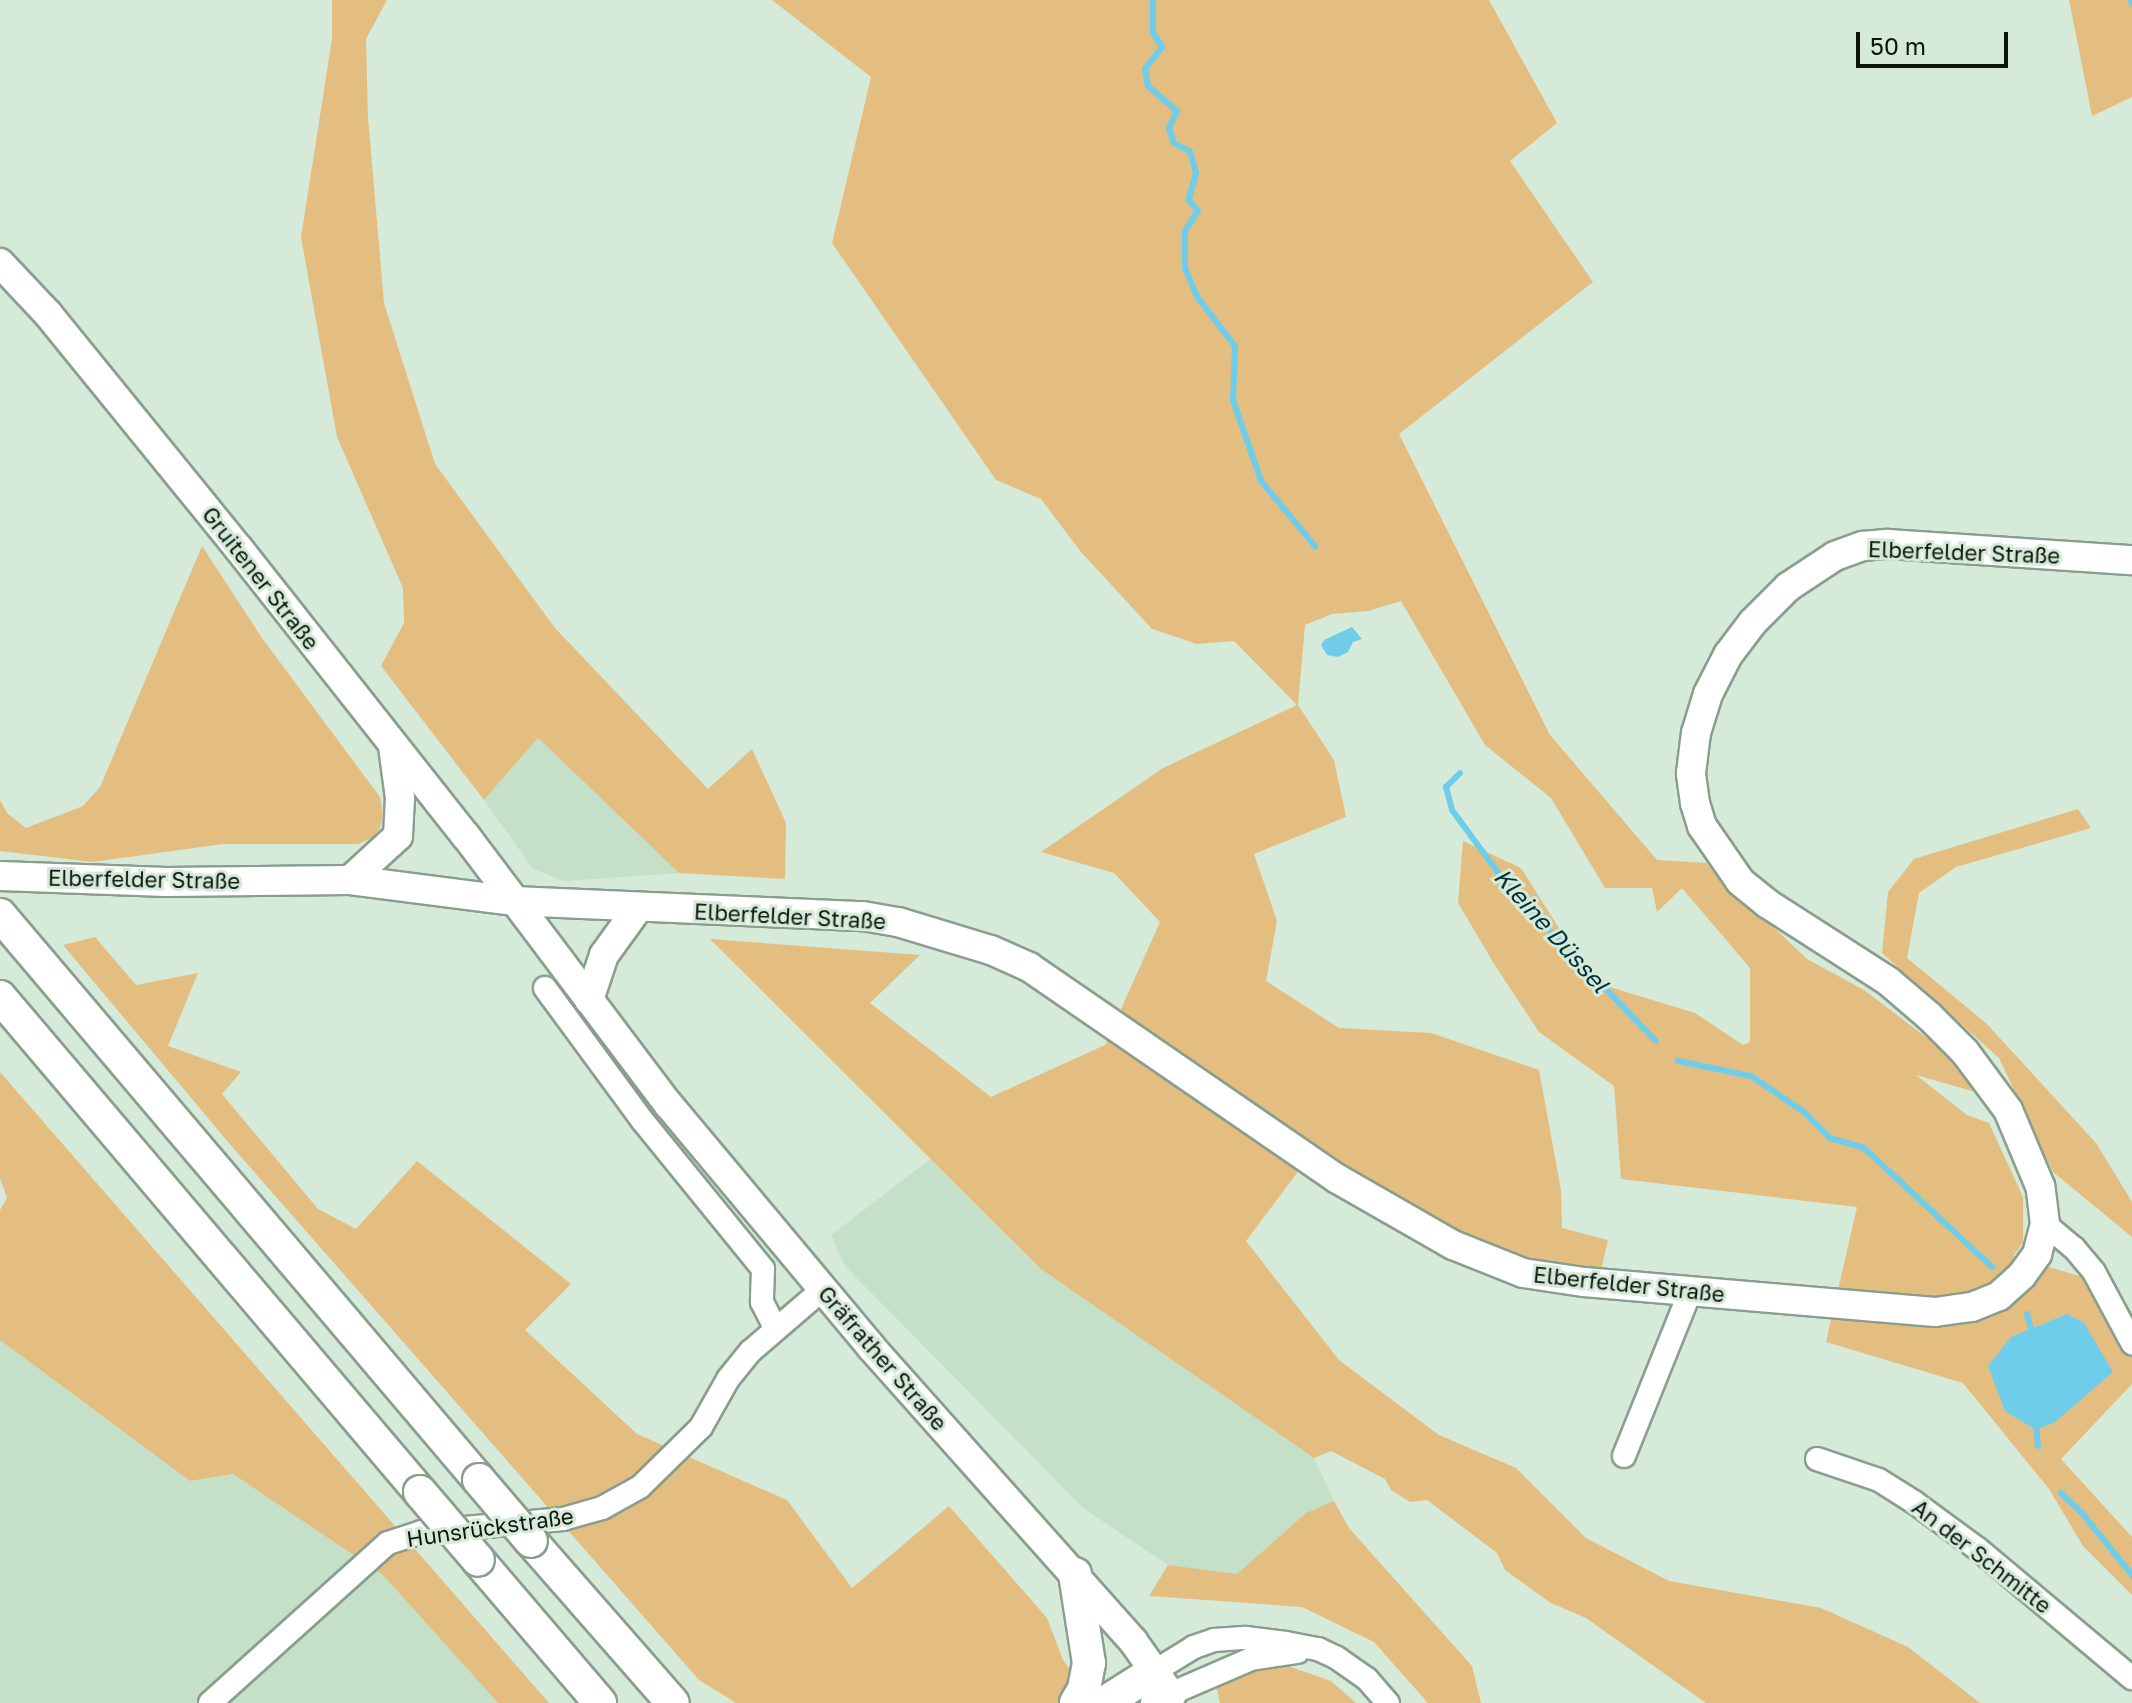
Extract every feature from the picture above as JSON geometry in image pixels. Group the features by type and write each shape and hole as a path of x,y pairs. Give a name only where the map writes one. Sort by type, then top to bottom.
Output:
{"highway":[{"path":"0,915 531,1541 673,1703"},
{"path":"0,997 600,1703"},
{"path":"1075,1574 1089,1663 1084,1689 1076,1703"},
{"path":"605,1622 698,1703"},
{"path":"1104,1703 1164,1693"}],"main road":[{"name":"Gruitener Straße","path":"0,263 69,339 514,901"},
{"name":"Elberfelder Straße","path":"0,876 166,882 350,880 514,901 863,916 938,932 991,950 1070,993 1336,1178 1453,1245 1523,1273 1690,1292 1935,1312 1972,1307 1999,1296 2022,1275 2037,1254 2045,1224 2040,1186 2008,1110 1965,1052 1888,981 1768,904 1740,881 1717,852 1702,826 1695,803 1691,773 1696,733 1708,694 1728,655 1753,622 1788,587 1835,556 1863,546 1888,544 2132,560"},
{"path":"350,880 398,836 400,798 393,745"},
{"name":"Gräfrather Straße","path":"514,901 669,1105 822,1290 1075,1574 1164,1693"},
{"path":"589,1000 604,955 638,908"}],"street":[{"path":"545,988 642,1120 763,1269 762,1302 784,1320"},
{"path":"2045,1224 2074,1248 2094,1272 2132,1343"},
{"name":"Hunsrückstraße","path":"210,1703 388,1543 421,1532 563,1519 602,1508 640,1487 701,1427 728,1379 784,1320 822,1290"},
{"path":"1624,1456 1690,1292"},
{"name":"An der Schmitte","path":"1817,1459 1879,1480 1914,1502 1978,1549 2132,1678"},
{"path":"1164,1693 1194,1647 1229,1638 1318,1649 1367,1679 1388,1703"},
{"path":"1164,1693 1251,1659 1318,1649"}],"shaded area":[{"path":"332,0 387,0 366,39 368,117 384,303 435,464 555,628 708,789 752,749 786,823 785,879 679,873 538,738 484,800 381,666 404,623 403,588 337,437 301,237 332,39"},
{"path":"772,0 1489,0 1557,123 1510,161 1593,282 1399,434 1550,735 1657,860 1706,863 1807,959 1864,990 1935,1044 1986,1095 1916,1075 1967,1115 1989,1123 2023,1197 2023,1243 2013,1256 2115,1287 2132,1317 2132,1384 2061,1459 2132,1537 2132,1595 2083,1546 2049,1489 1963,1383 1826,1342 1857,1207 1621,1179 1614,1086 1539,1032 1496,967 1458,903 1463,841 1521,868 1593,982 1695,1013 1743,1045 1750,1042 1750,968 1682,888 1657,912 1652,888 1605,888 1551,798 1485,745 1401,601 1368,611 1332,614 1305,625 1298,705 1334,760 1346,817 1254,854 1277,921 1266,981 1339,1028 1431,1033 1539,1070 1561,1190 1562,1228 1608,1240 1600,1275 1518,1264 1312,1153 1246,1241 1339,1360 1439,1435 1516,1468 1586,1538 1669,1581 1821,1608 1908,1647 1980,1703 1706,1703 1586,1618 1551,1603 1505,1570 1497,1553 1427,1500 1410,1502 1391,1490 1385,1479 1331,1451 1314,1458 1041,1269 710,939 920,955 870,1003 991,1097 1105,1045 1160,922 1114,873 1041,852 1163,768 1297,705 1234,641 1197,644 1152,629 1081,552 1041,499 996,480 832,243 871,77"},
{"path":"2069,0 2132,0 2132,97 2092,116"},
{"path":"202,546 262,638 380,797 383,815 380,828 372,838 358,844 223,844 93,862 0,851 0,800 7,813 26,828 83,806 100,787"},
{"path":"538,738 679,873 564,881 533,869 484,800"},
{"path":"2078,809 2091,828 1956,867 1919,893 1907,958 1986,1023 2096,1143 2132,1202 2132,1237 2053,1172 1999,1058 1882,953 1888,892 1914,859"},
{"path":"95,937 136,985 198,973 168,1046 241,1072 222,1094 318,1209 356,1229 417,1161 571,1284 525,1330 637,1434 787,1500 852,1588 949,1506 1047,1618 1063,1660 1074,1675 1062,1703 736,1703 699,1680 228,1142 63,945"},
{"path":"0,1072 549,1703 498,1703 383,1575 233,1474 190,1481 0,1340 0,1210 7,1198 0,1178"},
{"path":"932,1158 1041,1269 1314,1458 1334,1501 1306,1513 1237,1574 1168,1565 1083,1508 845,1266 831,1235"},
{"path":"0,1340 190,1481 233,1474 383,1575 498,1703 0,1703"},
{"path":"1334,1501 1349,1528 1472,1666 1481,1703 1428,1703 1374,1642 1302,1607 1149,1596 1168,1565 1237,1574 1306,1513"},
{"path":"1288,1666 1331,1681 1356,1703 1220,1703 1215,1682 1249,1669"}],"water":[{"path":"1352,627 1362,639 1353,642 1348,652 1338,657 1327,655 1321,645 1324,640"},
{"path":"2067,1314 2084,1323 2113,1372 2055,1422 2036,1430 2005,1411 1988,1366 2011,1337"}],"waterway":[{"name":"Kleine Düssel","path":"1153,0 1153,33 1162,47 1145,69 1148,86 1177,111 1169,128 1174,143 1190,152 1196,173 1189,200 1198,211 1185,231 1185,268 1198,298 1235,346 1233,400 1261,481 1315,546"},
{"path":"2131,0 2132,4"},
{"name":"Kleine Düssel","path":"1460,773 1446,787 1452,810 1514,894 1656,1041"},
{"name":"Kleine Düssel","path":"1678,1061 1751,1076 1804,1112 1830,1138 1864,1148 1992,1267"},
{"name":"Kleine Düssel","path":"2027,1314 2033,1335"},
{"name":"Kleine Düssel","path":"2036,1426 2038,1446"},
{"name":"Kleine Düssel","path":"2061,1493 2082,1513 2132,1575"}]}
